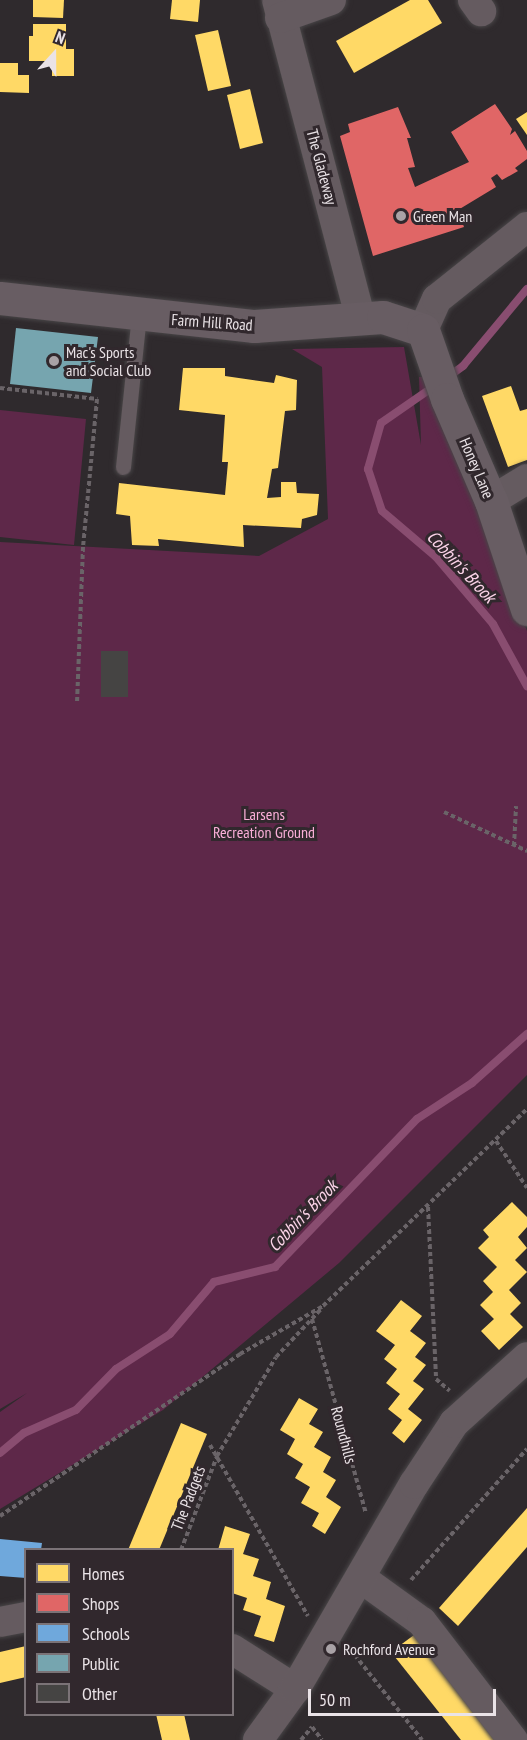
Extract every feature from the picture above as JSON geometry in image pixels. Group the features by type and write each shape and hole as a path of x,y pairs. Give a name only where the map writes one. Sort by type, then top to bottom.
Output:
{"street":[{"name":"The Gladeway","path":"331,0 279,9 360,317"},
{"path":"423,330 437,298 527,227"},
{"name":"Farm Hill Road","path":"0,298 254,326 383,317 423,330"},
{"name":"Honey Lane","path":"423,330 432,362 491,501 527,609"},
{"path":"491,501 527,479"},
{"path":"258,1740 295,1689 414,1484 454,1423 527,1357"},
{"path":"361,1578 422,1622 513,1740"},
{"path":"0,1622 24,1617"},
{"path":"234,1650 295,1689"}],"lane":[{"path":"123,467 139,315"}],"path":[{"path":"0,388 97,399 83,547 77,703"},
{"path":"514,846 516,806"},
{"path":"444,812 527,851"},
{"path":"0,1516 240,1354 323,1306 527,1109"},
{"path":"496,1140 527,1188"},
{"path":"428,1207 436,1379 470,1409"},
{"name":"The Padgets","path":"181,1548 217,1456 276,1357 323,1306"},
{"name":"Roundhills","path":"312,1318 376,1552"},
{"path":"210,1445 328,1635 422,1740"},
{"path":"393,1601 527,1449"},
{"path":"301,1740 312,1727 322,1740"}],"green space":[{"name":"Larsens Recreation Ground","path":"404,347 421,445 419,377 430,376 527,631 527,1075 339,1263 163,1410 0,1509 0,1412 27,1393 0,1409 0,542 259,556 328,519 322,367 292,349"},
{"path":"0,410 86,419 74,545 0,537"}],"building: Homes":[{"path":"33,0 64,0 63,18 33,17"},
{"path":"172,0 200,0 198,22 170,19"},
{"path":"410,0 428,0 442,23 354,73 336,41"},
{"path":"33,24 66,24 66,49 74,49 74,76 52,76 52,61 29,61 29,36 33,36"},
{"path":"218,30 231,86 208,91 195,35"},
{"path":"0,63 18,63 18,75 29,75 29,93 0,92"},
{"path":"250,89 263,143 240,149 227,95"},
{"path":"527,112 527,135 516,119"},
{"path":"183,368 225,368 225,376 274,383 276,375 297,380 296,410 285,411 278,468 272,469 267,498 281,497 281,482 296,482 297,493 319,494 317,515 302,519 301,528 243,525 244,547 158,539 159,546 132,545 130,516 116,514 119,483 225,495 228,462 222,462 225,415 179,410"},
{"path":"511,386 520,411 527,409 527,460 508,467 482,396"},
{"path":"512,1202 527,1217 527,1227 518,1237 527,1248 515,1260 527,1272 509,1290 521,1303 510,1314 523,1327 499,1350 481,1331 494,1319 480,1305 493,1292 483,1281 497,1267 478,1248 489,1237 483,1230"},
{"path":"401,1300 422,1316 410,1331 426,1343 415,1357 426,1365 413,1381 424,1389 408,1409 422,1420 404,1443 392,1433 402,1420 388,1409 400,1394 386,1383 397,1369 384,1359 395,1345 376,1331"},
{"path":"299,1398 318,1409 309,1424 323,1432 314,1447 331,1457 323,1472 336,1480 326,1497 341,1507 325,1534 312,1526 319,1513 301,1503 310,1487 295,1478 303,1464 287,1454 295,1439 280,1430"},
{"path":"181,1423 207,1434 160,1548 129,1548"},
{"path":"527,1508 527,1547 458,1626 439,1608"},
{"path":"225,1526 250,1534 243,1554 259,1559 253,1576 271,1582 266,1599 285,1606 274,1642 254,1636 261,1616 243,1610 247,1598 234,1594 234,1548 219,1548"},
{"path":"414,1635 496,1740 461,1740 391,1652"},
{"path":"24,1646 24,1677 0,1683 0,1652"},
{"path":"156,1716 184,1716 190,1740 162,1740"}],"building: Shops":[{"path":"495,104 512,129 510,135 515,131 527,151 527,159 515,168 518,171 502,180 497,174 491,178 496,187 458,210 464,227 373,256 340,136 350,132 348,124 398,107 411,138 407,138 415,167 408,168 415,187 469,162 451,132"}],"building: Schools":[{"path":"0,1539 42,1543 41,1548 24,1548 24,1578 0,1576"}],"building: Public":[{"name":"Mac's Sports and Social Club","path":"16,328 98,337 91,393 10,384"}],"building: Other":[{"path":"101,651 128,651 128,697 101,697"}],"waterway":[{"name":"Cobbin's Brook","path":"448,377 463,366 527,289"},
{"name":"Cobbin's Brook","path":"433,387 381,423 368,469 382,511 436,557 493,624 527,686"},
{"name":"Cobbin's Brook","path":"0,1453 24,1433 76,1410 116,1369 170,1334 214,1282 275,1267 417,1119 472,1083 527,1034"}],"place":[{"name":"Green Man","path":"401,216"},
{"name":"Mac's Sports and Social Club","path":"54,361"},
{"name":"Rochford Avenue","path":"331,1649"}]}
